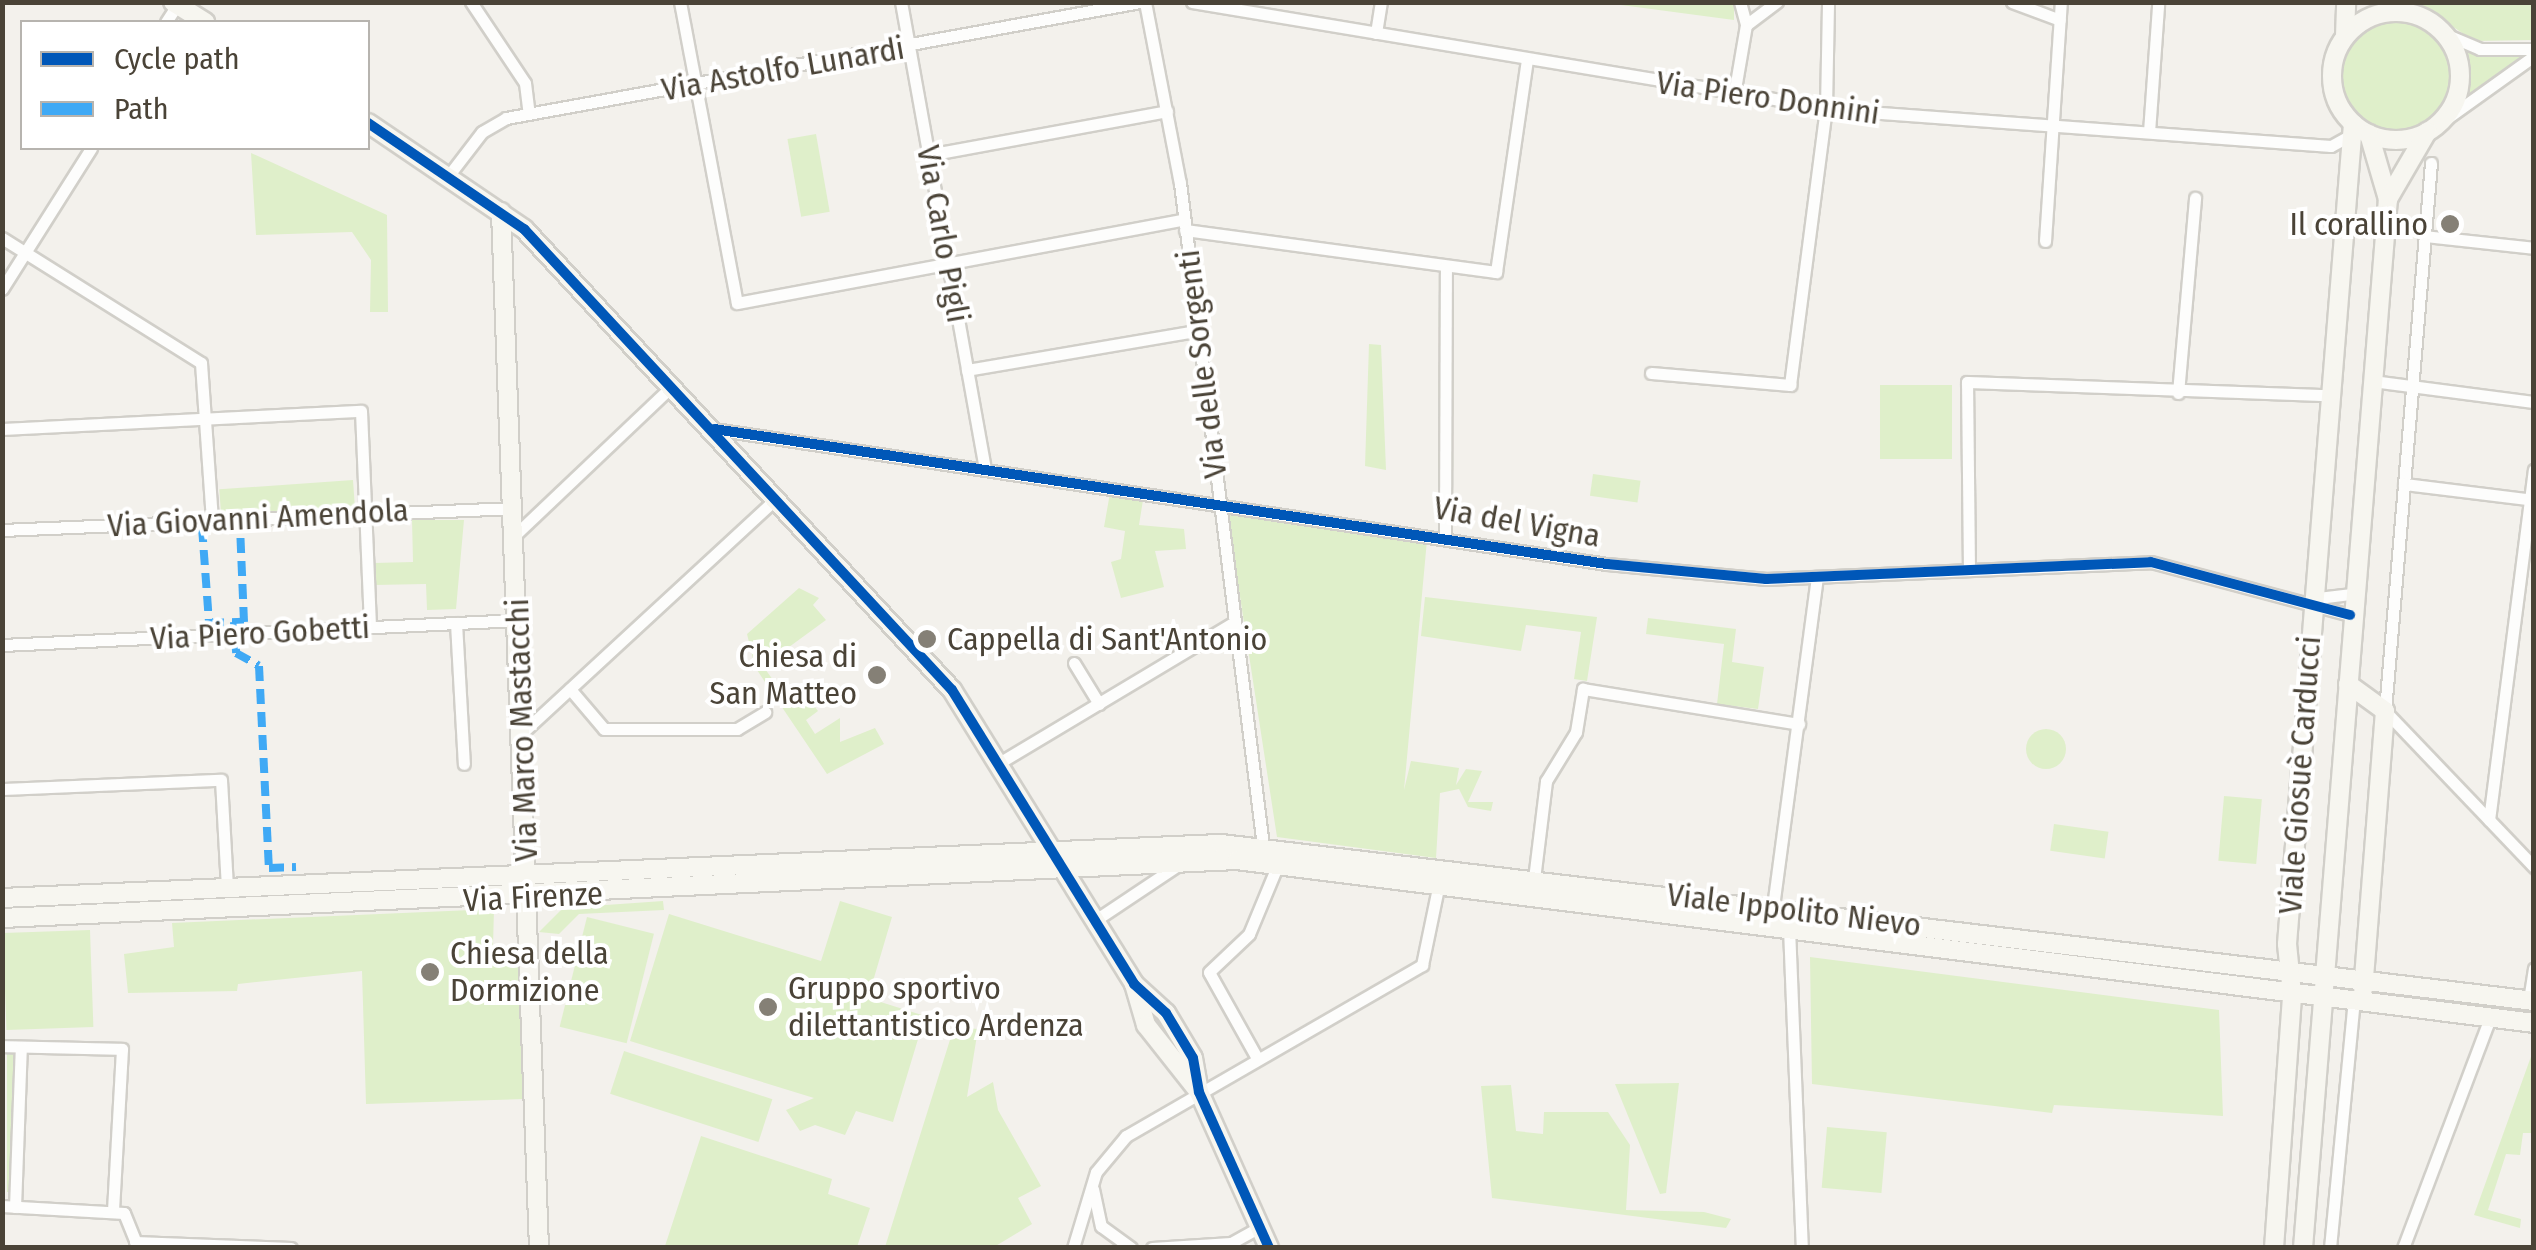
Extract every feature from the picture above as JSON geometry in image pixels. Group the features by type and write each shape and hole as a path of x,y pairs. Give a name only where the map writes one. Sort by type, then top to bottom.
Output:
{"main road":[{"path":"2346,2 2346,36 2332,77 2356,132 2398,140 2429,130 2458,90 2444,34 2376,2"},
{"path":"175,4 202,20"},
{"path":"2346,36 2397,12"},
{"path":"370,124 501,212 714,429 944,680 1134,984 1146,1025 1199,1092 1269,1248"},
{"name":"Viale Giosuè Carducci","path":"2303,1248 2388,200 2429,130"},
{"name":"Viale Giosuè Carducci","path":"2356,132 2388,200"},
{"name":"Viale Giosuè Carducci","path":"2274,1248 2292,994 2285,970 2329,395 2356,132"},
{"name":"Via Marco Mastacchi","path":"501,212 539,1248"},
{"name":"Viale Giosuè Carducci","path":"2348,684 2385,711"},
{"path":"2361,1002 2385,711"},
{"name":"Viale Ippolito Nievo","path":"1263,846 1534,879 1778,920 2292,994 2534,1023"},
{"name":"Via Firenze","path":"2,898 1263,846"},
{"name":"Viale Ippolito Nievo","path":"1186,861 1278,864 1778,920 2285,970 2531,1000"},
{"name":"Via Firenze","path":"2,918 528,898 1062,872 1186,861"}],"street":[{"path":"471,2 525,83 529,114"},
{"path":"680,2 737,302 1184,224 1496,272 1527,60"},
{"name":"Via Carlo Pigli","path":"902,2 984,465"},
{"name":"Via Astolfo Lunardi","path":"449,175 488,126 529,114 1143,2"},
{"name":"Via delle Sorgenti","path":"1143,2 1167,111 1200,330 1263,846"},
{"name":"Via Piero Donnini","path":"1192,2 1826,108 2331,146 2356,132"},
{"path":"1376,33 1381,2"},
{"path":"1734,95 1746,24 1740,2"},
{"path":"1746,24 1778,2"},
{"path":"1651,373 1790,386 1826,108 1828,2"},
{"path":"2012,2 2060,20"},
{"path":"2045,242 2061,2"},
{"path":"2149,132 2158,5"},
{"path":"2444,34 2480,49 2534,53"},
{"path":"2429,130 2534,53"},
{"path":"928,155 1167,111"},
{"path":"2,289 91,150"},
{"path":"2431,163 2385,711 2534,867"},
{"path":"2178,393 2195,198"},
{"path":"2424,236 2534,248"},
{"path":"2,238 202,368 212,520"},
{"path":"1445,534 1446,266"},
{"path":"967,370 1200,330"},
{"path":"2372,381 2534,402"},
{"path":"1969,570 1967,382 2178,393 2329,395"},
{"path":"515,535 672,386"},
{"path":"2,429 361,411 370,627"},
{"name":"Via del Vigna","path":"714,429 1445,534 1607,564 1817,577 2151,562 2313,599"},
{"path":"2489,820 2534,470"},
{"path":"2404,484 2532,499"},
{"path":"522,732 776,499"},
{"name":"Via Giovanni Amendola","path":"2,530 514,508"},
{"path":"1802,1248 1778,920 1817,577"},
{"path":"2313,599 2354,589"},
{"path":"2518,593 2534,595"},
{"path":"2313,599 2352,624"},
{"name":"Via Piero Gobetti","path":"2,645 518,620"},
{"path":"456,623 464,764"},
{"path":"999,763 1234,623"},
{"path":"1074,662 1099,704"},
{"path":"570,689 604,729 737,729 765,712"},
{"path":"1534,879 1546,781 1576,732 1583,689 1799,724"},
{"path":"2,789 221,780 227,887"},
{"path":"1094,921 1186,861"},
{"path":"1257,1058 1209,972 1249,934 1278,864"},
{"path":"1072,1248 1093,1180 1126,1136 1422,965 1439,883"},
{"path":"2531,1000 2534,968"},
{"path":"2330,1248 2361,1002"},
{"path":"2403,1248 2490,1018"},
{"path":"2,1046 122,1049 113,1211"},
{"path":"20,1047 9,1207 124,1213 136,1244 292,1248"},
{"path":"1093,1180 1100,1226 1131,1248"},
{"path":"1152,1248 1230,1243 1262,1226"}],"green space":[{"path":"1606,3 1734,3 1734,20 1621,5"},
{"path":"2418,3 2533,3 2533,40 2474,41"},
{"path":"2396,21 2417,25 2435,37 2447,55 2451,76 2447,97 2435,115 2417,127 2396,131 2375,127 2357,115 2345,97 2341,76 2345,55 2357,37 2375,25"},
{"path":"2458,47 2494,55 2526,56 2458,104"},
{"path":"816,134 830,212 801,217 787,139"},
{"path":"251,153 387,215 388,312 370,312 371,260 352,232 256,235"},
{"path":"1369,344 1381,345 1386,470 1365,466"},
{"path":"1880,385 1952,385 1952,459 1880,459"},
{"path":"1593,474 1641,481 1637,502 1590,496"},
{"path":"353,480 355,506 221,515 219,489"},
{"path":"1110,493 1143,500 1139,525 1184,529 1186,549 1155,551 1164,587 1121,598 1111,562 1121,559 1125,531 1104,527"},
{"path":"1227,512 1427,540 1404,790 1411,761 1459,768 1456,785 1466,769 1482,771 1468,802 1493,802 1491,811 1468,807 1459,789 1440,793 1436,858 1277,837"},
{"path":"412,520 464,520 456,609 427,610 426,584 374,585 374,563 413,562"},
{"path":"799,588 819,598 813,605 826,620 763,666 793,708 808,698 818,711 806,720 815,734 840,718 840,742 875,728 884,744 827,774 755,667 747,634"},
{"path":"1425,597 1597,617 1587,681 1574,679 1581,632 1526,625 1521,651 1421,636"},
{"path":"1648,618 1736,629 1732,662 1764,667 1758,709 1717,704 1724,644 1646,634"},
{"path":"2046,729 2060,735 2066,749 2060,763 2046,769 2032,763 2026,749 2032,735"},
{"path":"2224,796 2262,799 2256,864 2218,861"},
{"path":"2054,824 2108,832 2105,858 2050,851"},
{"path":"663,901 664,910 579,914 559,934 539,932 563,908"},
{"name":"Gruppo sportivo dilettantistico Ardenza","path":"840,901 892,917 868,998 925,1016 893,1122 856,1111 845,1135 815,1125 800,1131 786,1110 814,1098 630,1041 669,914 821,961"},
{"path":"494,909 493,946 518,946 523,1099 366,1104 362,971 238,984 237,991 128,993 124,954 174,947 172,923"},
{"path":"587,917 654,934 627,1043 560,1027"},
{"path":"90,930 93,1027 6,1030 3,933"},
{"path":"1810,957 2219,1010 2223,1116 2054,1105 2052,1113 1812,1084"},
{"path":"954,1027 978,1029 967,1097 993,1082 998,1110 1041,1186 1018,1198 1032,1224 994,1247 885,1247"},
{"path":"7,1046 18,1046 18,1192 7,1192"},
{"path":"624,1051 772,1099 758,1142 610,1094"},
{"path":"2533,1051 2532,1133 2523,1133 2520,1155 2506,1154 2488,1210 2521,1219 2520,1228 2474,1215"},
{"path":"1679,1083 1666,1193 1660,1194 1615,1084"},
{"path":"1511,1085 1516,1131 1543,1134 1544,1112 1608,1112 1630,1145 1626,1210 1704,1212 1731,1219 1726,1228 1492,1198 1481,1086"},
{"path":"1827,1127 1887,1132 1881,1193 1822,1188"},
{"path":"701,1136 832,1179 828,1194 870,1208 857,1247 665,1246"}],"marked path":[{"path":"202,527 209,623 244,622 240,525 205,526"},
{"path":"234,622 236,653 259,666 269,868 296,867"}],"cycle path":[{"path":"370,124 524,229 952,690 1134,984 1166,1013 1193,1058 1199,1092 1269,1248"},
{"path":"714,429 1607,564 1766,579 2151,562 2350,615"}],"place":[{"name":"Il corallino","path":"2450,224"},
{"name":"Cappella di Sant'Antonio","path":"927,639"},
{"name":"Chiesa di San Matteo","path":"877,675"},
{"name":"Chiesa della Dormizione","path":"430,972"},
{"name":"Gruppo sportivo dilettantistico Ardenza","path":"768,1007"}]}
